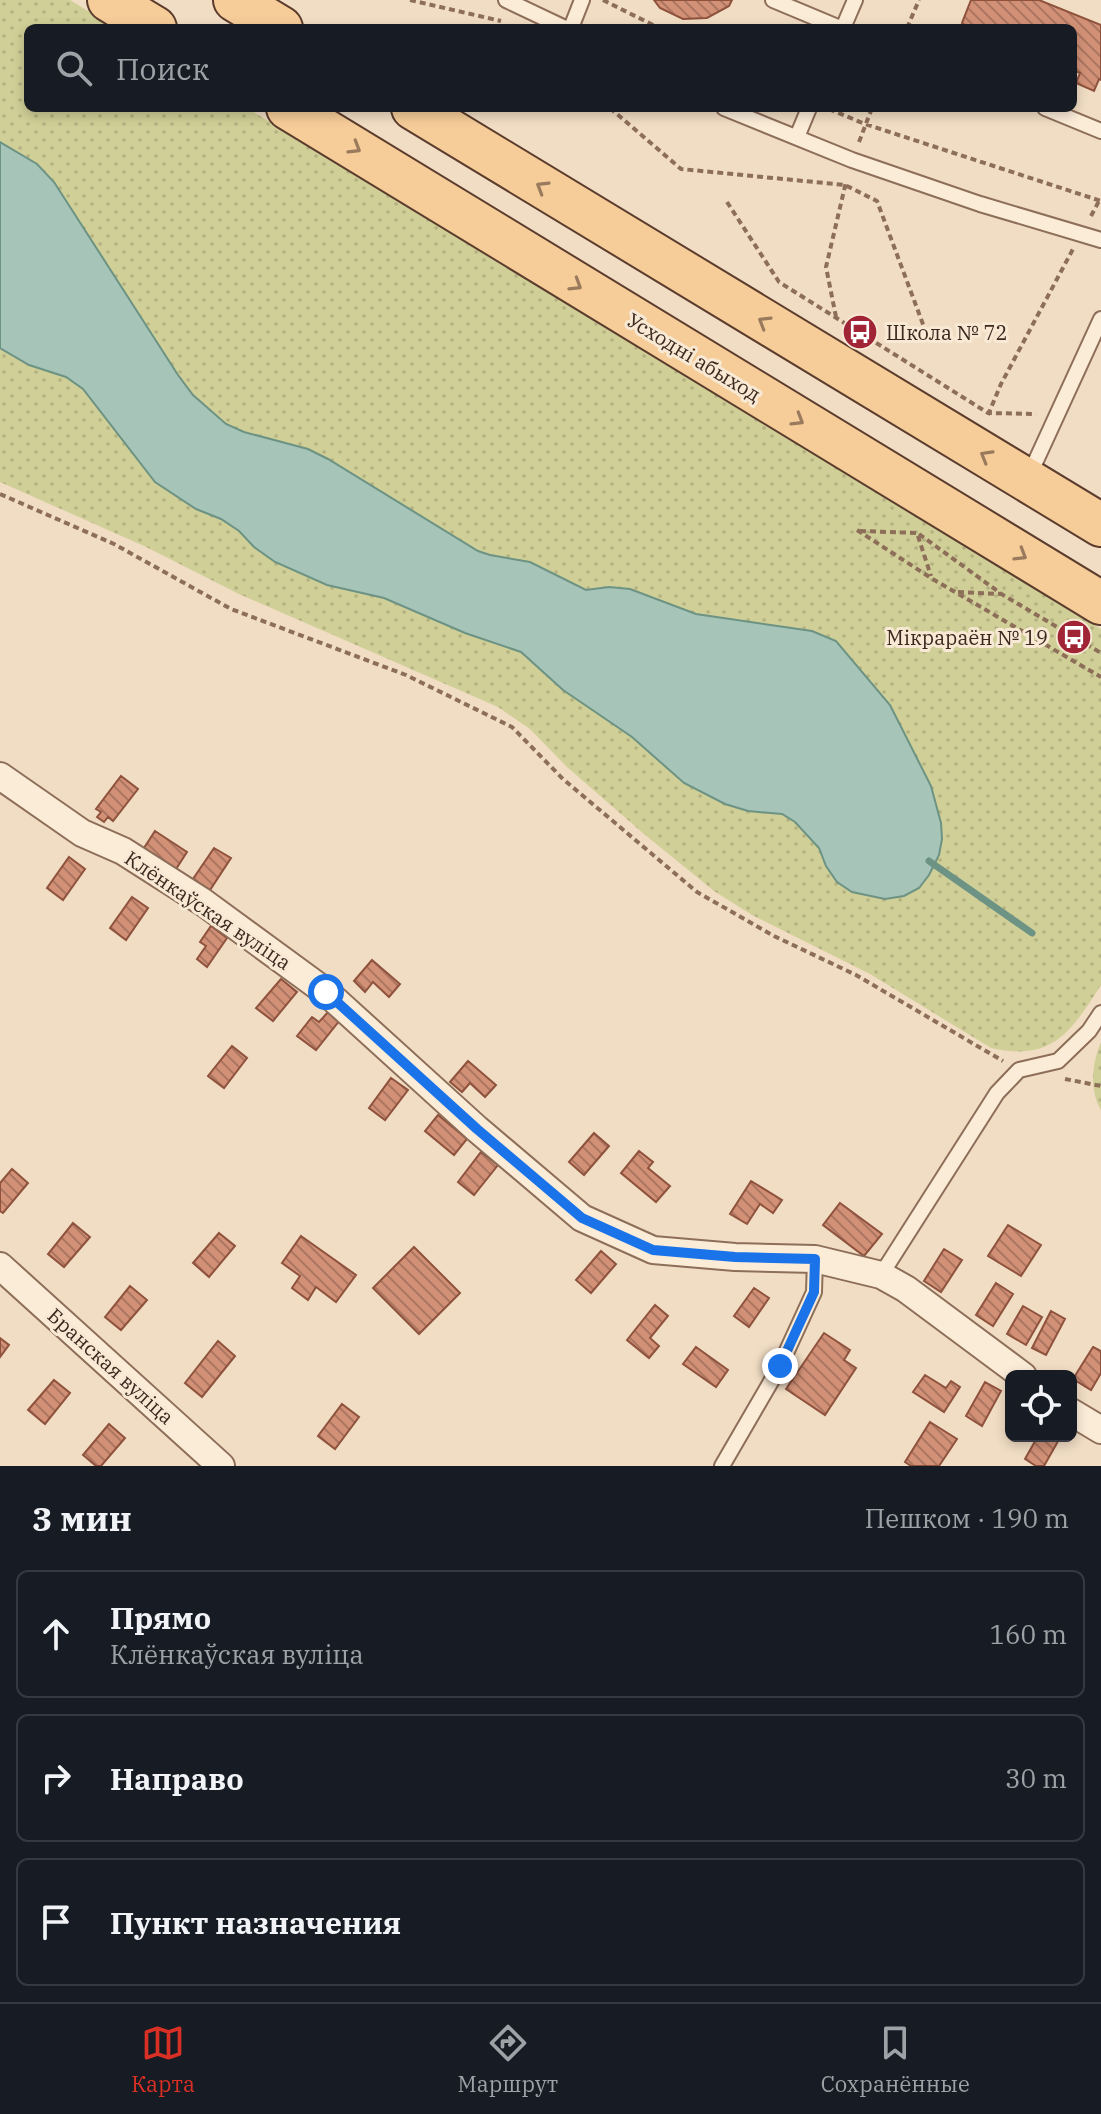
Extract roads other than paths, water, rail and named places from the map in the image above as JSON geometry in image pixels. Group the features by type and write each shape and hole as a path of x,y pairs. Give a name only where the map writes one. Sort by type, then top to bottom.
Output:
{"main road":[{"path":"109,0 148,24"},
{"path":"235,0 274,24"},
{"name":"Усходні абыход","path":"295,112 1101,603"},
{"path":"420,112 1101,525"}],"street":[{"name":"Клёнкаўская вуліца","path":"0,776 82,833 123,851 203,902 326,992 477,1129 582,1218 653,1250 735,1257 815,1259 881,1275 906,1289 1015,1370"},
{"name":"Бранская вуліца","path":"0,1266 221,1466"},
{"path":"1077,1416 1101,1430"}],"lane":[{"path":"506,0 557,24"},
{"path":"573,24 582,0"},
{"path":"773,0 831,24"},
{"path":"843,24 855,0"},
{"path":"734,112 852,160 980,204 1101,240"},
{"path":"797,137 807,112"},
{"path":"1055,112 1101,131"},
{"path":"1027,480 1101,319"},
{"path":"881,1275 997,1093 1019,1070 1058,1061 1089,1031 1101,1013"},
{"path":"722,1466 780,1366 814,1292 815,1259"}],"waterway":[{"path":"929,861 1032,933"}],"place":[{"name":"Школа № 72","path":"860,332"},
{"name":"Мікрараён № 19","path":"1074,637"}]}
